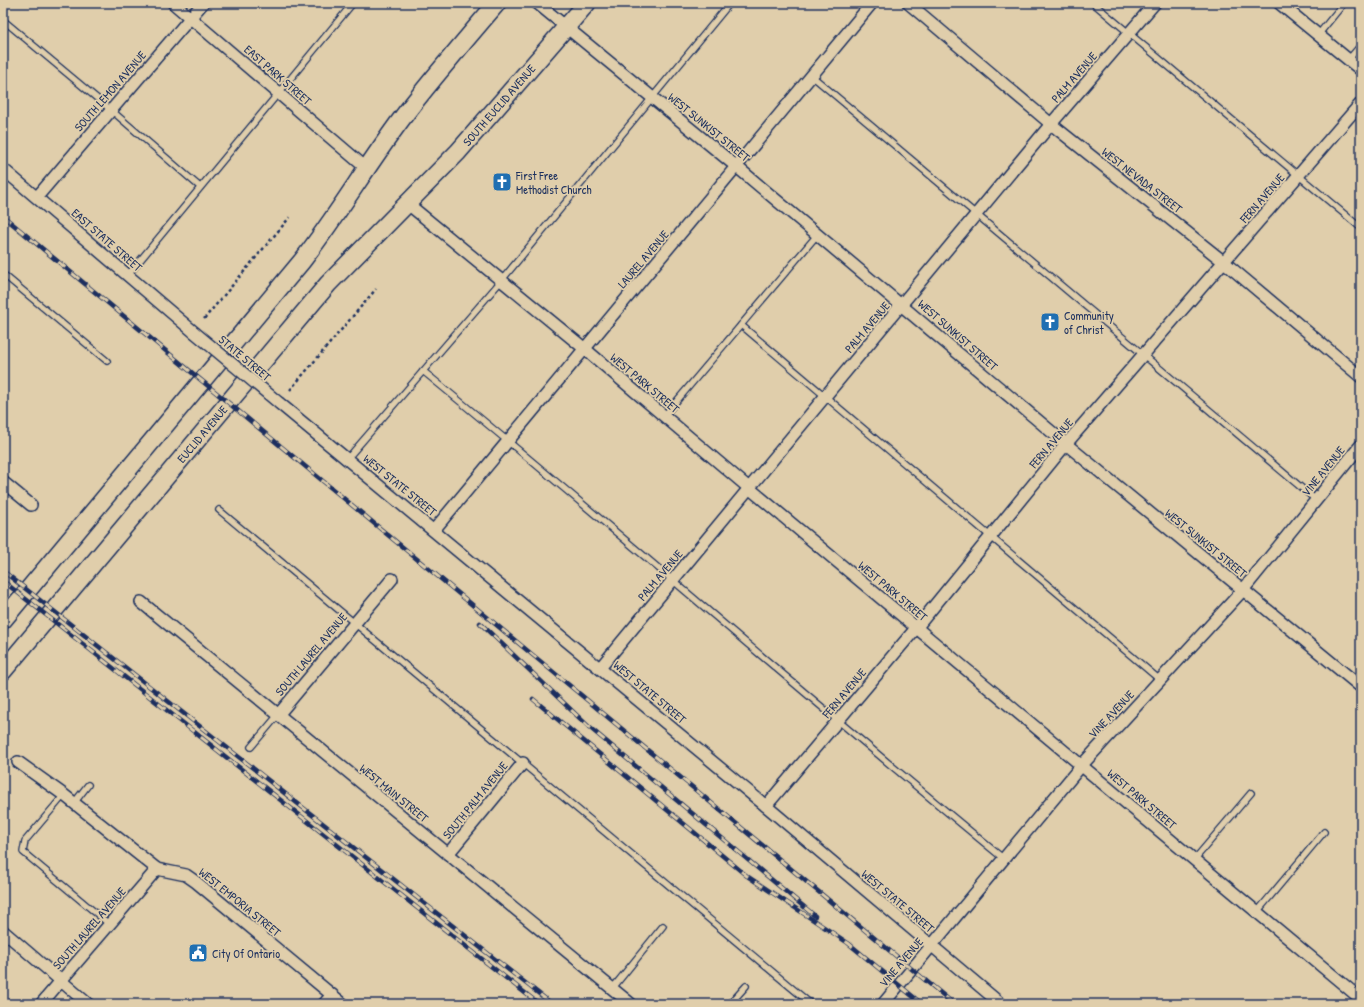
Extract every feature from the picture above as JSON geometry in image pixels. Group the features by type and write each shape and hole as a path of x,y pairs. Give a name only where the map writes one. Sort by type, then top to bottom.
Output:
{"main road":[{"path":"3,620 302,261 329,226 366,168 409,109 496,3"},
{"name":"SOUTH EUCLID AVENUE","path":"408,204 458,152 586,3"},
{"name":"EUCLID AVENUE","path":"3,671 328,284 360,250 408,204"}],"street":[{"name":"EAST PARK STREET","path":"173,3 366,168"},
{"name":"SOUTH LEMON AVENUE","path":"37,196 203,3"},
{"name":"LAUREL AVENUE","path":"434,530 872,3"},
{"name":"WEST NEVADA STREET","path":"908,3 1051,124 1224,262 1361,377"},
{"name":"PALM AVENUE","path":"600,668 1051,124 1155,3"},
{"name":"WEST SUNKIST STREET","path":"537,4 818,234 1066,444 1361,687"},
{"path":"1283,4 1361,70"},
{"name":"FERN AVENUE","path":"766,806 917,627 1066,444 1361,103"},
{"name":"EAST STATE STREET","path":"3,168 194,332"},
{"name":"WEST PARK STREET","path":"408,204 585,349 749,488 1361,999"},
{"name":"STATE STREET","path":"194,332 279,403"},
{"name":"WEST STATE STREET","path":"279,403 766,806 1001,1004"},
{"name":"VINE AVENUE","path":"883,1004 1081,766 1243,590 1361,445"},
{"path":"3,482 31,505"},
{"name":"SOUTH LAUREL AVENUE","path":"278,715 392,579"},
{"name":"WEST MAIN STREET","path":"141,602 631,1004"},
{"name":"WEST EMPORIA STREET","path":"18,762 64,795 157,869 186,875 196,882 343,1004"},
{"name":"SOUTH PALM AVENUE","path":"448,854 523,763"},
{"name":"SOUTH LAUREL AVENUE","path":"41,1004 157,869"},
{"path":"3,931 48,968 88,1004"},
{"path":"324,1004 332,995"}],"lane":[{"path":"128,275 353,3"},
{"path":"347,459 501,281 730,3"},
{"path":"1092,3 1361,228"},
{"path":"1318,35 1344,3"},
{"path":"3,20 200,187"},
{"path":"1348,60 1361,45"},
{"path":"812,76 1316,500"},
{"path":"664,416 818,234"},
{"path":"3,274 107,361"},
{"path":"741,325 1160,680"},
{"path":"423,371 508,440 838,721 1004,858"},
{"path":"220,510 811,1004"},
{"name":"SOUTH LAUREL AVENUE","path":"251,747 278,715"},
{"path":"74,803 88,786"},
{"path":"1194,860 1251,793"},
{"path":"64,795 25,841 23,852 109,924"},
{"path":"1257,912 1324,832"},
{"path":"612,989 663,926"},
{"path":"730,1004 746,986"}],"path":[{"path":"204,319 290,217"},
{"path":"290,390 376,289"}],"railway":[{"path":"3,216 954,1004"},
{"path":"3,571 552,1004"},
{"path":"3,581 539,1004"},
{"path":"480,623 589,727 815,916"},
{"path":"533,699 747,876 848,943 922,1004"}],"place":[{"name":"First Free Methodist Church","path":"502,182"},
{"name":"Community of Christ","path":"1050,322"},
{"name":"City Of Ontario","path":"198,953"}]}
